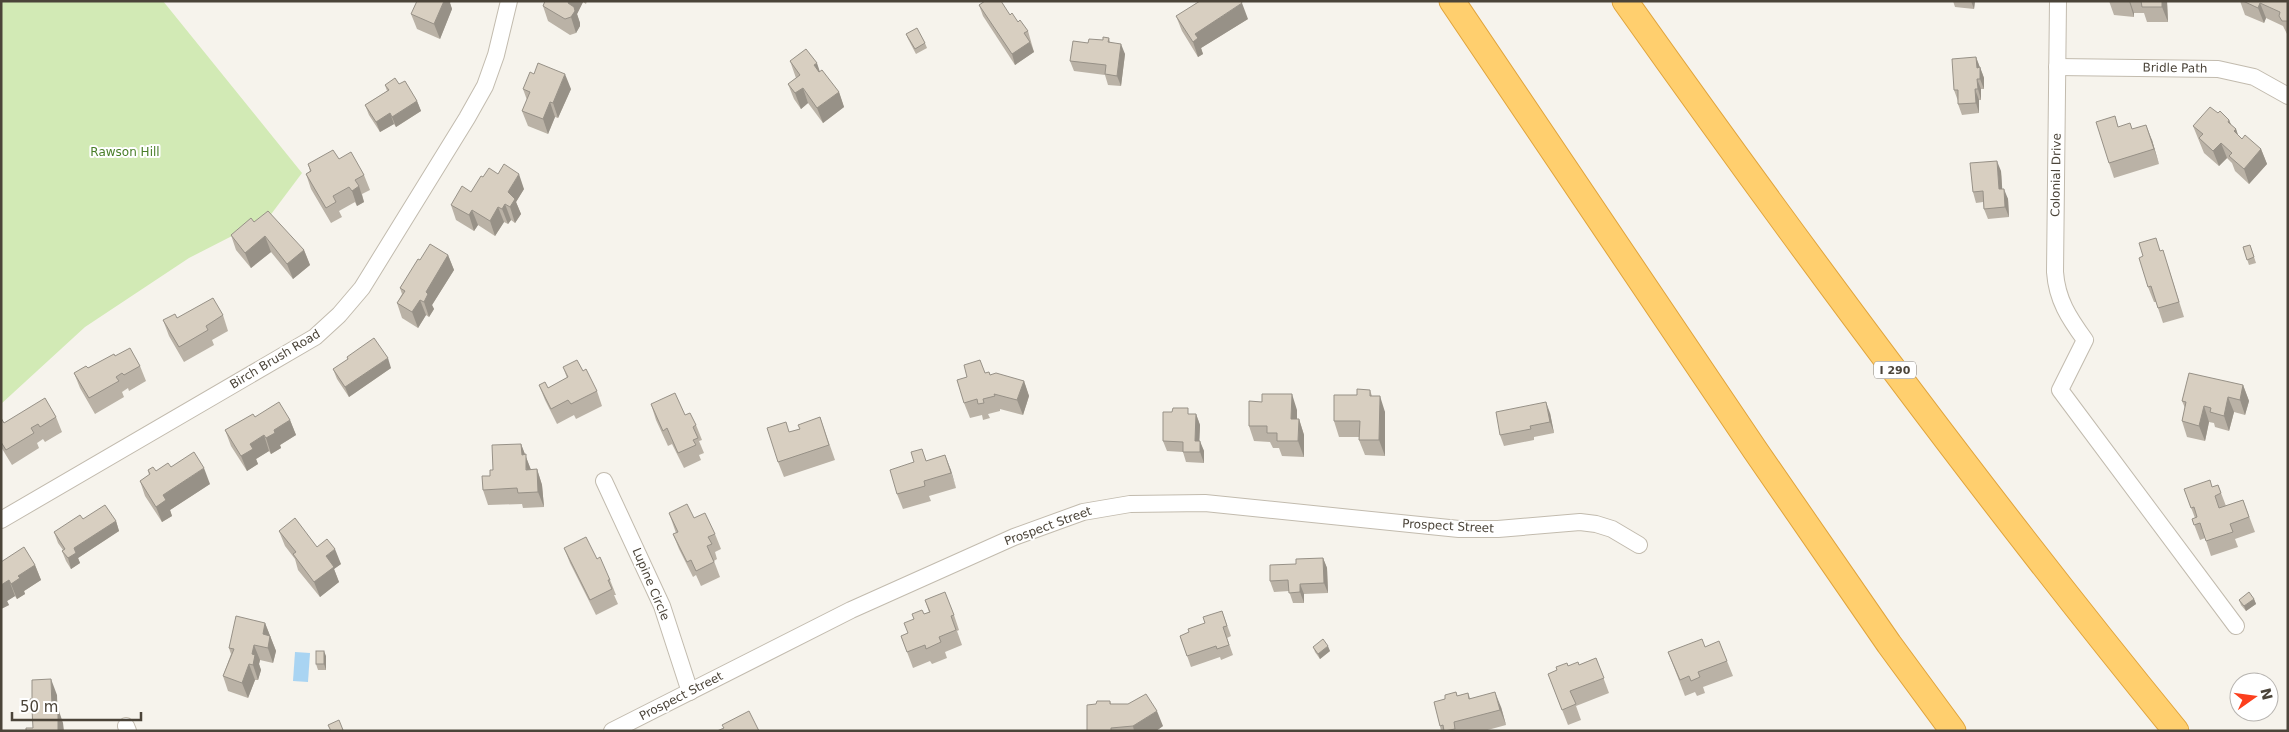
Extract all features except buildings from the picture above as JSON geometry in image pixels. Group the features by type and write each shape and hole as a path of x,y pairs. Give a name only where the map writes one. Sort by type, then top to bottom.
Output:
{"highway":[{"path":"1452,1 1755,450 1889,644 1953,731"},
{"name":"I 290","path":"1625,1 1828,282 2000,510 2176,731"}],"street":[{"name":"Birch Brush Road","path":"1,520 315,337 339,315 362,288 480,96 496,55 508,1"},
{"name":"Colonial Drive","path":"2058,1 2055,279 2058,295 2064,310 2086,340 2060,390 2236,626"},
{"name":"Bridle Path","path":"2057,67 2218,69 2254,77 2288,96"},
{"name":"Lupine Circle","path":"604,481 662,606 690,692"},
{"name":"Prospect Street","path":"612,731 850,610 1060,519 1107,507 1155,503 1205,503 1459,529 1498,529 1580,522 1612,529 1639,545"}],"green space":[{"name":"Rawson Hill","path":"1,1 163,1 302,173 269,217 189,258 85,327 1,404"}],"water":[{"path":"295,652 310,653 308,682 293,681"}]}
